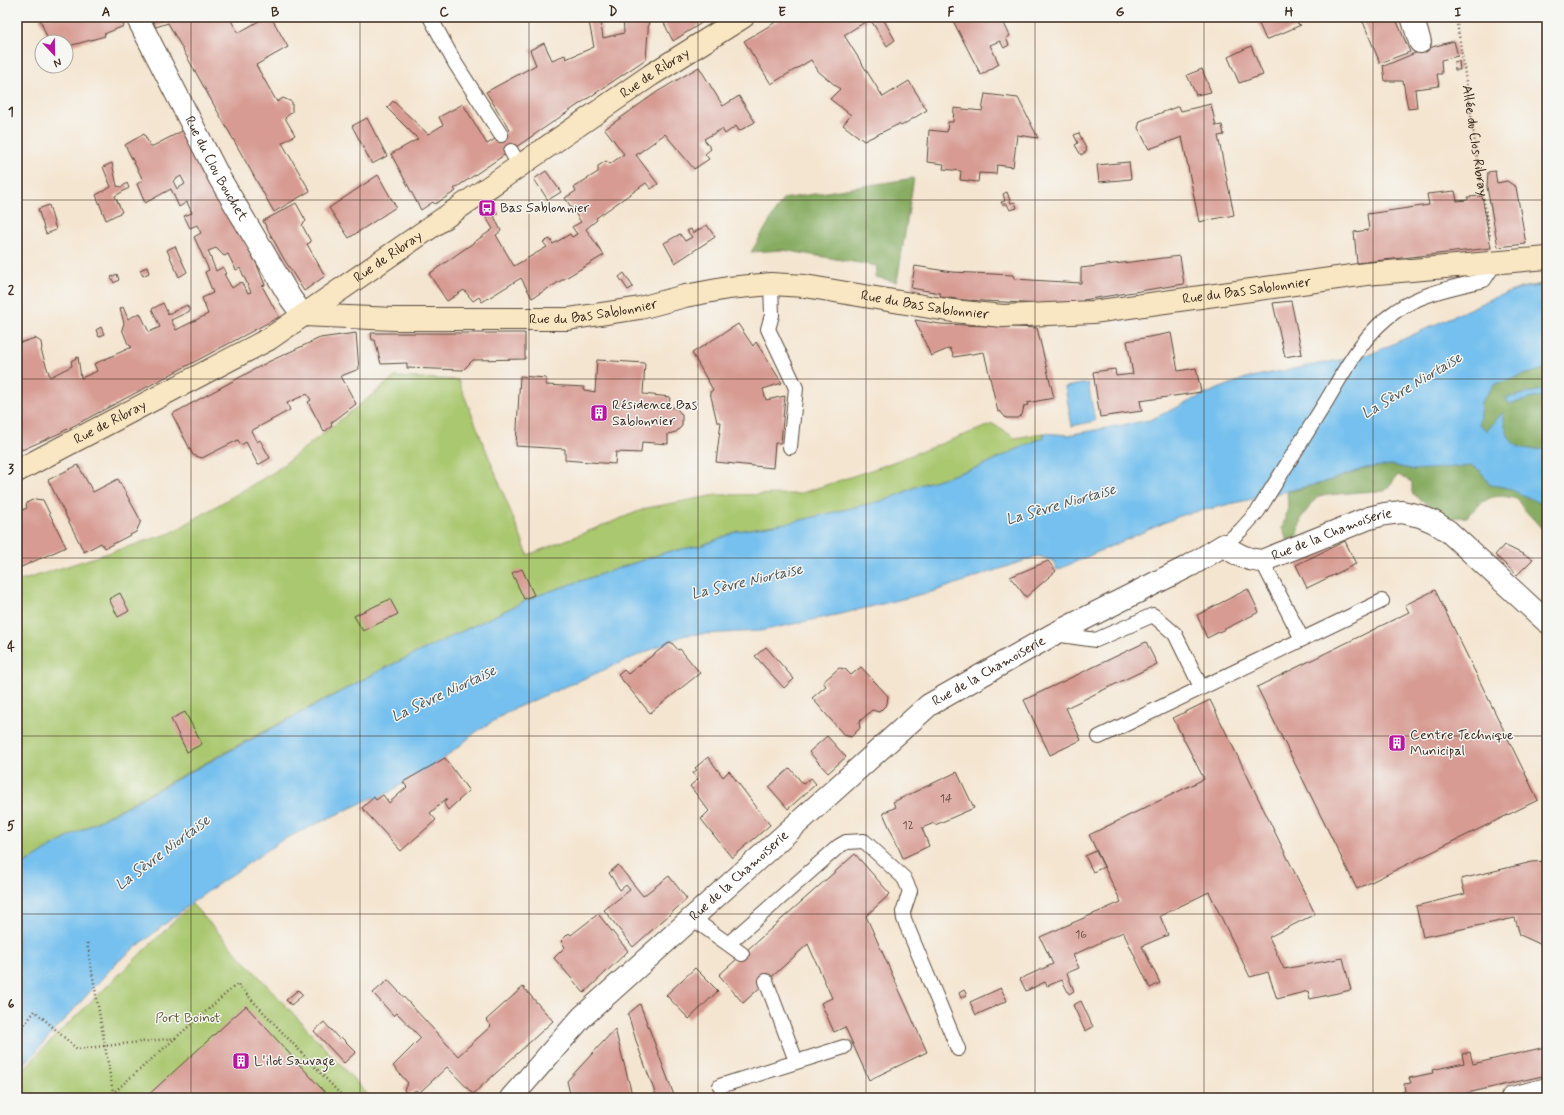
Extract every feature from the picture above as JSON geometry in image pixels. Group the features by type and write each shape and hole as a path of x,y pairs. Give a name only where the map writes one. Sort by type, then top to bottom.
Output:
{"street":[{"name":"Rue du Clou Bouchet","path":"137,17 220,179 291,299 303,315"},
{"name":"Rue de Ribray","path":"17,471 250,350 303,315 515,158 743,17"},
{"path":"1412,17 1420,42"},
{"name":"Rue du Bas Sablonnier","path":"303,315 394,319 568,319 640,308 685,296 728,288 771,284 812,287 953,311 1002,316 1048,316 1093,312 1366,274 1547,258"},
{"name":"Rue de la Chamoiserie","path":"511,1098 582,1017 929,705 1054,634 1191,565 1224,545 1252,561 1262,561 1369,518 1402,512 1434,522 1448,531 1547,622"},
{"path":"1512,1098 1547,1089"}],"lane":[{"path":"430,17 455,63 501,135"},
{"path":"1224,545 1241,530 1258,511 1351,360 1376,327 1396,310 1422,298 1447,289 1484,280 1495,263"},
{"path":"771,284 772,315 768,329 796,388 790,447"},
{"path":"1262,561 1302,639"},
{"path":"1099,737 1382,601"},
{"path":"1054,634 1096,640 1153,615 1175,634 1201,687"},
{"path":"728,944 839,846 846,842 864,841 904,878 910,891 903,912 904,919 958,1048"},
{"path":"692,918 742,954"},
{"path":"766,981 796,1061"},
{"path":"720,1086 844,1047"}],"path":[{"name":"Allée du Clos Ribray","path":"1456,17 1472,114 1480,182 1495,263"},
{"path":"87,943 114,1098"},
{"path":"113,1093 237,984 344,1098"},
{"path":"17,1034 35,1011 77,1049 176,1038"}],"green space":[{"path":"914,178 897,282 875,277 877,266 783,250 751,252 783,199"},
{"path":"1547,283 1547,534 1522,507 1517,499 1508,497 1500,496 1489,499 1467,517 1446,518 1412,493 1412,482 1398,475 1385,491 1318,496 1301,518 1298,536 1287,540 1282,528 1288,509 1287,492 1322,483 1366,468 1391,465 1415,470 1478,424 1481,402 1495,383 1523,374 1521,288"},
{"path":"395,377 458,380 528,555 647,508 716,495 799,494 880,467 993,424 1015,438 1044,433 1044,437 979,467 920,485 889,499 793,522 738,531 703,545 667,552 536,596 383,669 248,740 56,844 17,869 17,582 171,533 274,472"},
{"name":"Port Boinot","path":"192,904 371,1098 17,1098 17,1078 39,1052"}],"water":[{"name":"La Sèvre Niortaise","path":"1547,285 1547,368 1495,384 1481,402 1479,424 1487,431 1503,412 1507,432 1514,444 1527,449 1547,449 1547,506 1505,487 1490,485 1480,470 1471,466 1415,470 1391,465 1366,468 1322,483 1182,515 1057,570 1053,561 1038,556 935,591 845,613 760,631 685,635 511,710 476,732 445,758 376,800 374,797 282,840 194,901 116,963 17,1072 17,869 56,844 383,669 536,596 667,552 703,545 738,531 793,522 889,499 920,485 979,467 1044,437 1044,433 1068,435 1150,420 1203,395 1246,378 1371,354 1493,298 1521,288"},
{"path":"1088,383 1095,421 1072,426 1065,387"},
{"path":"1547,389 1547,395 1509,404 1506,398"}],"building":[{"path":"39,17 120,17 124,26 104,34 105,36 74,45 74,34 46,34"},
{"path":"150,17 229,17 238,33 266,17 271,17 288,47 256,65 277,102 283,98 292,102 292,112 285,118 295,135 282,143 310,191 274,212 168,23 156,27"},
{"path":"588,17 600,17 603,38 624,33 623,17 649,17 646,59 454,189 456,191 435,204 433,202 421,210 391,154 418,139 387,108 393,101 428,134 443,125 439,117 463,104 487,144 510,130 486,92 536,65 530,50 544,43 552,60 565,55 566,59 594,47"},
{"path":"665,17 711,17 673,41 662,19"},
{"path":"784,17 882,17 895,40 887,46 870,19 844,35 883,97 909,81 927,110 901,126 899,124 864,141 843,125 851,115 830,99 840,89 819,72 811,60 771,84 744,41"},
{"path":"951,17 976,17 977,20 984,17 1001,17 1010,36 1006,38 1009,45 1004,48 1000,41 990,45 999,64 981,75"},
{"path":"1253,17 1295,17 1298,24 1301,25 1266,40 1260,26"},
{"path":"1361,17 1395,17 1410,52 1380,63"},
{"path":"1454,41 1458,56 1441,60 1442,74 1437,74 1439,86 1415,89 1417,108 1408,109 1403,81 1385,81 1383,65 1384,66 1425,49"},
{"path":"1251,46 1263,75 1239,83 1228,57"},
{"path":"1459,61 1460,70 1455,70 1454,62"},
{"path":"699,67 723,106 739,96 755,122 739,131 736,126 725,134 722,129 704,139 711,149 705,154 709,159 694,169 665,134 636,155 658,184 651,189 646,183 596,218 597,220 586,229 604,255 532,298 521,278 482,302 479,297 473,301 464,290 447,301 429,274 493,229 484,214 494,207 498,214 494,216 501,231 496,235 514,266 547,247 543,242 550,239 553,244 570,234 572,237 577,234 572,227 581,222 565,198 576,191 574,187 598,172 598,166 606,161 610,164 624,154 605,129 657,92"},
{"path":"1202,69 1211,92 1196,95 1187,75"},
{"path":"985,94 1018,98 1038,138 1017,135 1013,167 997,165 996,174 979,173 978,182 960,180 961,171 943,169 944,164 927,162 929,130 947,132 948,122 953,122 954,108 982,111"},
{"path":"1211,104 1216,126 1222,125 1224,135 1218,136 1234,215 1199,222 1182,137 1149,149 1138,128 1140,121 1179,106 1181,111"},
{"path":"367,118 387,156 372,164 352,126"},
{"path":"184,130 257,265 265,285 262,286 279,317 60,433 22,450 17,439 17,344 35,338 41,342 41,350 50,377 72,366 71,361 78,357 81,378 97,371 94,364 132,347 128,344 122,329 124,323 120,309 123,307 128,319 140,313 149,332 160,327 152,309 163,303 168,314 187,305 190,311 171,320 176,330 208,314 202,298 213,293 205,272 209,270 194,237 201,233 197,225 190,228 184,216 192,213 187,202 179,207 171,189 145,203 137,184 143,180 125,145 144,134 151,147","holes":["181,176 185,184 177,189 173,181","216,248 224,256 228,254 236,270 240,268 251,292 248,293 241,282 232,288 224,274 226,274 223,267 216,271 208,251"]},
{"path":"1079,133 1087,151 1081,155 1075,145 1078,143 1074,135"},
{"path":"1129,162 1131,179 1099,182 1097,165"},
{"path":"112,163 117,186 122,187 127,183 129,188 115,196 122,212 106,220 96,195 111,187 103,167"},
{"path":"546,171 561,192 548,200 534,179"},
{"path":"1495,171 1497,183 1507,181 1516,187 1526,244 1498,247 1487,187 1488,172"},
{"path":"378,175 396,207 349,238 329,208"},
{"path":"1455,191 1457,201 1468,200 1468,197 1482,196 1491,248 1357,263 1354,232 1369,230 1367,214 1429,205 1427,194"},
{"path":"1007,192 1011,203 1015,202 1017,208 1010,210 1007,204 1002,204 1001,202 1005,201 1003,194"},
{"path":"296,203 306,221 302,225 311,242 307,244 325,276 304,291 263,221"},
{"path":"49,205 56,230 46,234 38,209"},
{"path":"707,225 715,237 675,263 664,243 680,234 685,241 692,237 687,231 691,229 693,233"},
{"path":"175,246 187,272 179,277 167,250"},
{"path":"1180,256 1184,284 1083,300 1082,306 964,300 941,297 940,293 911,288 915,266 952,272 1013,275 1014,279 1081,283 1081,268"},
{"path":"147,267 149,273 143,276 140,270"},
{"path":"624,273 633,287 628,290 619,277"},
{"path":"117,274 119,280 114,283 111,277"},
{"path":"1291,301 1302,354 1285,357 1273,303"},
{"path":"915,320 940,324 1037,328 1054,398 1027,403 1028,405 1024,406 1022,415 1017,418 1006,418 1000,411 998,412 984,352 954,357 950,348 931,356"},
{"name":"Résidence Bas Sablonnier","path":"738,324 753,346 756,342 782,383 763,389 766,400 785,396 781,443 775,443 773,468 716,462 721,422 717,422 710,392 713,390 692,353"},
{"path":"101,327 104,334 99,337 96,330"},
{"path":"356,333 359,369 341,376 356,404 331,423 332,426 324,432 308,402 311,400 307,394 287,403 290,410 251,431 257,442 260,440 270,458 258,465 246,442 241,445 238,440 202,458 193,455 172,414 268,362 320,338"},
{"path":"371,333 525,333 525,359 473,360 463,370 407,368 407,363 381,364 375,340 372,340"},
{"path":"1171,333 1178,371 1196,368 1201,392 1140,401 1142,411 1100,417 1093,372 1115,369 1116,376 1133,374 1127,341"},
{"name":"Résidence Bas Sablonnier","path":"597,360 645,363 643,394 670,397 669,406 677,409 682,415 682,426 676,432 668,434 668,444 642,442 641,453 616,452 615,464 565,460 565,449 516,446 520,376 546,378 546,385 584,387 584,390 595,392"},
{"path":"78,465 93,492 118,479 141,521 136,532 105,548 101,543 84,552 48,480"},
{"path":"35,499 43,500 66,547 19,568 17,564 17,512 27,508 26,505 28,502"},
{"path":"1345,541 1356,564 1307,588 1296,565"},
{"path":"1504,545 1533,559 1517,575 1495,555"},
{"path":"1048,561 1056,571 1026,597 1010,577"},
{"path":"522,569 534,595 524,599 512,573"},
{"path":"1248,589 1259,612 1207,638 1197,615"},
{"name":"Centre Technique Municipal","path":"1435,590 1538,800 1357,889 1257,687 1409,612 1405,605"},
{"path":"120,593 129,611 118,617 109,599"},
{"path":"390,599 398,614 363,631 354,616"},
{"path":"670,642 678,650 680,649 700,673 650,713 618,675 624,670 628,674"},
{"path":"1146,642 1157,664 1066,708 1081,740 1050,755 1024,700"},
{"path":"766,647 794,679 784,688 755,656"},
{"path":"861,667 888,696 887,704 879,712 872,710 859,722 860,728 851,737 844,735 812,698 826,686 823,682 839,668 845,669 851,675"},
{"path":"1210,700 1315,914 1269,937 1284,969 1343,958 1351,990 1310,999 1308,991 1277,999 1268,972 1250,977 1209,892 1160,916 1168,935 1142,946 1160,983 1150,988 1123,932 1073,955 1079,968 1067,973 1074,991 1069,994 1062,980 1047,986 1045,982 1026,991 1020,979 1053,964 1040,937 1121,902 1089,835 1204,779 1173,718"},
{"path":"185,712 202,744 187,752 171,719"},
{"path":"827,736 846,757 828,773 809,752"},
{"path":"708,757 723,777 729,771 770,825 732,858 701,819 709,811 690,786 698,779 693,773 697,770 695,768"},
{"path":"445,758 469,791 448,810 444,804 447,798 430,813 436,820 401,851 362,808 374,797 376,800 383,795 389,803 407,787 403,782"},
{"path":"790,768 803,784 811,778 816,784 788,809 769,787"},
{"path":"957,772 974,808 935,825 934,823 922,828 929,846 903,858 883,813 896,807 893,802"},
{"path":"1096,851 1104,867 1093,872 1085,856"},
{"path":"855,854 890,894 866,916 927,1052 869,1080 845,1027 834,1032 821,1003 832,998 808,944 743,1003 719,975"},
{"path":"1547,861 1547,944 1542,945 1520,935 1515,918 1423,937 1416,906 1465,894 1461,879 1532,862"},
{"path":"618,865 643,896 669,876 687,899 633,947 604,910 630,890 626,885 620,890 609,873"},
{"path":"598,914 628,951 584,993 554,958 565,947 561,941 569,933 571,935"},
{"path":"695,968 718,991 689,1019 666,995"},
{"path":"388,980 458,1056 491,1026 486,1020 523,987 553,1021 473,1094 447,1067 419,1093 416,1090 409,1094 405,1092 404,1089 408,1083 393,1066 421,1038 397,1013 394,1016 373,993"},
{"path":"1001,988 1007,1001 976,1015 970,1002"},
{"path":"298,990 303,995 291,1005 286,1000"},
{"path":"964,990 967,995 961,998 959,993"},
{"path":"1081,1001 1093,1027 1085,1031 1073,1005"},
{"path":"640,1004 675,1098 657,1098 637,1044 628,1014"},
{"name":"L'ilot Sauvage","path":"246,1006 330,1098 145,1098 227,1023"},
{"path":"324,1022 339,1039 341,1037 356,1052 344,1063 314,1031"},
{"path":"615,1029 633,1098 571,1098 567,1081"},
{"path":"1545,1047 1547,1057 1547,1075 1445,1098 1394,1098 1393,1095 1405,1091 1404,1084 1411,1083 1409,1078 1433,1073 1432,1070 1464,1063 1462,1054 1470,1052 1473,1064"}],"place":[{"name":"Bas Sablonnier","path":"487,208"},
{"name":"Résidence Bas Sablonnier","path":"599,413"},
{"name":"Centre Technique Municipal","path":"1397,743"},
{"name":"L'ilot Sauvage","path":"241,1061"}]}
